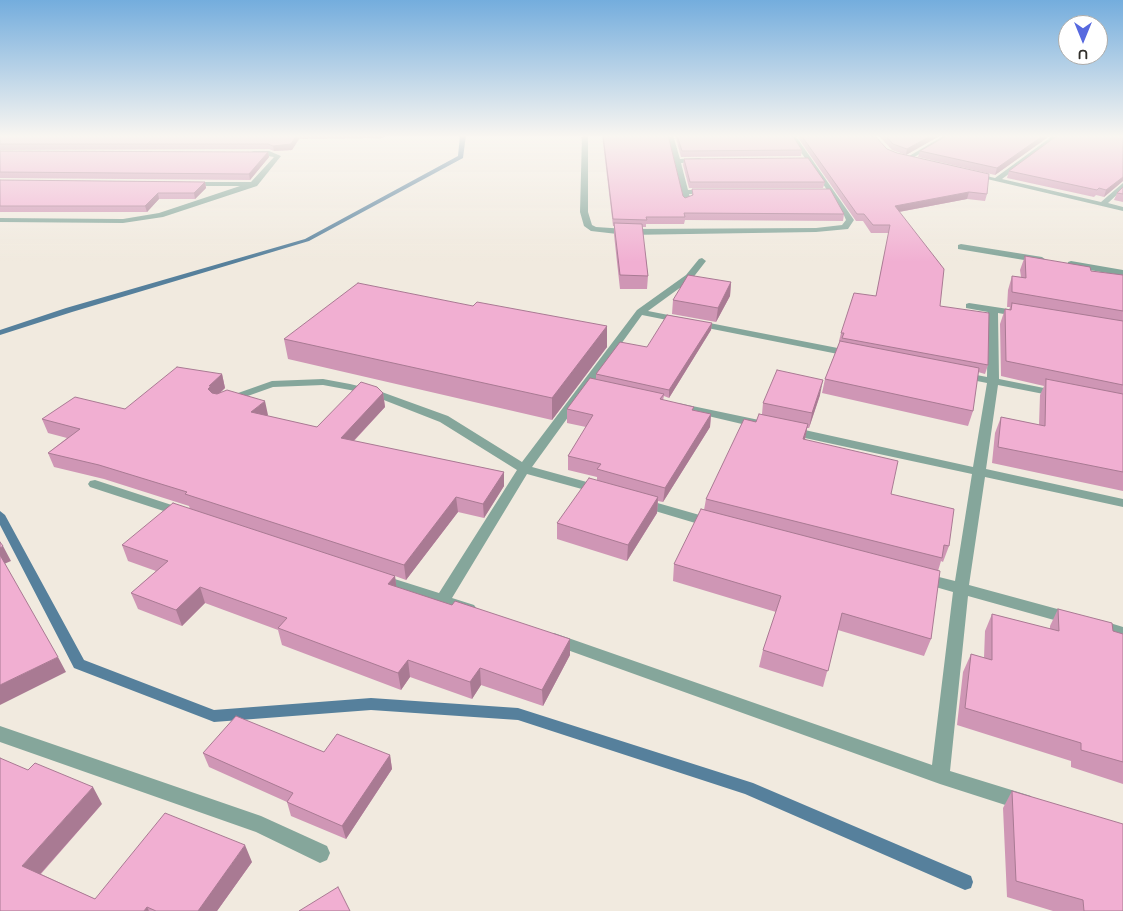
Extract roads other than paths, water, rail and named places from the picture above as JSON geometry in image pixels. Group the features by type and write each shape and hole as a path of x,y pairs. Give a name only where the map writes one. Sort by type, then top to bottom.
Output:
{"street":[{"path":"0,220 96,221 142,219 160,215 254,184 260,178"},
{"path":"584,178 584,212 588,226 594,229 626,232 816,230 845,227 850,220 822,178"},
{"path":"682,178 688,201"},
{"path":"985,178 1123,209"},
{"path":"996,180 999,178"},
{"path":"176,184 254,184"},
{"path":"1103,204 1123,185"},
{"path":"685,192 714,192"},
{"path":"822,192 832,192"},
{"path":"961,247 1123,273"},
{"path":"443,600 524,468 590,386 640,312 689,277 702,261"},
{"path":"969,306 1030,316"},
{"path":"940,776 961,588 993,381 992,309"},
{"path":"640,312 866,356"},
{"path":"954,374 1067,396"},
{"path":"220,403 272,384 323,382 350,387 444,419 524,468 609,493"},
{"path":"662,402 1123,503"},
{"path":"95,484 198,518"},
{"path":"628,499 724,526"},
{"path":"368,575 480,613"},
{"path":"913,575 1123,633"},
{"path":"537,633 940,776 1041,807"},
{"path":"0,734 260,825 320,854"}],"waterway":[{"path":"0,333 69,310 307,240 423,178"},
{"path":"0,515 79,664 214,716 371,704 518,714 748,788 965,882"}]}
